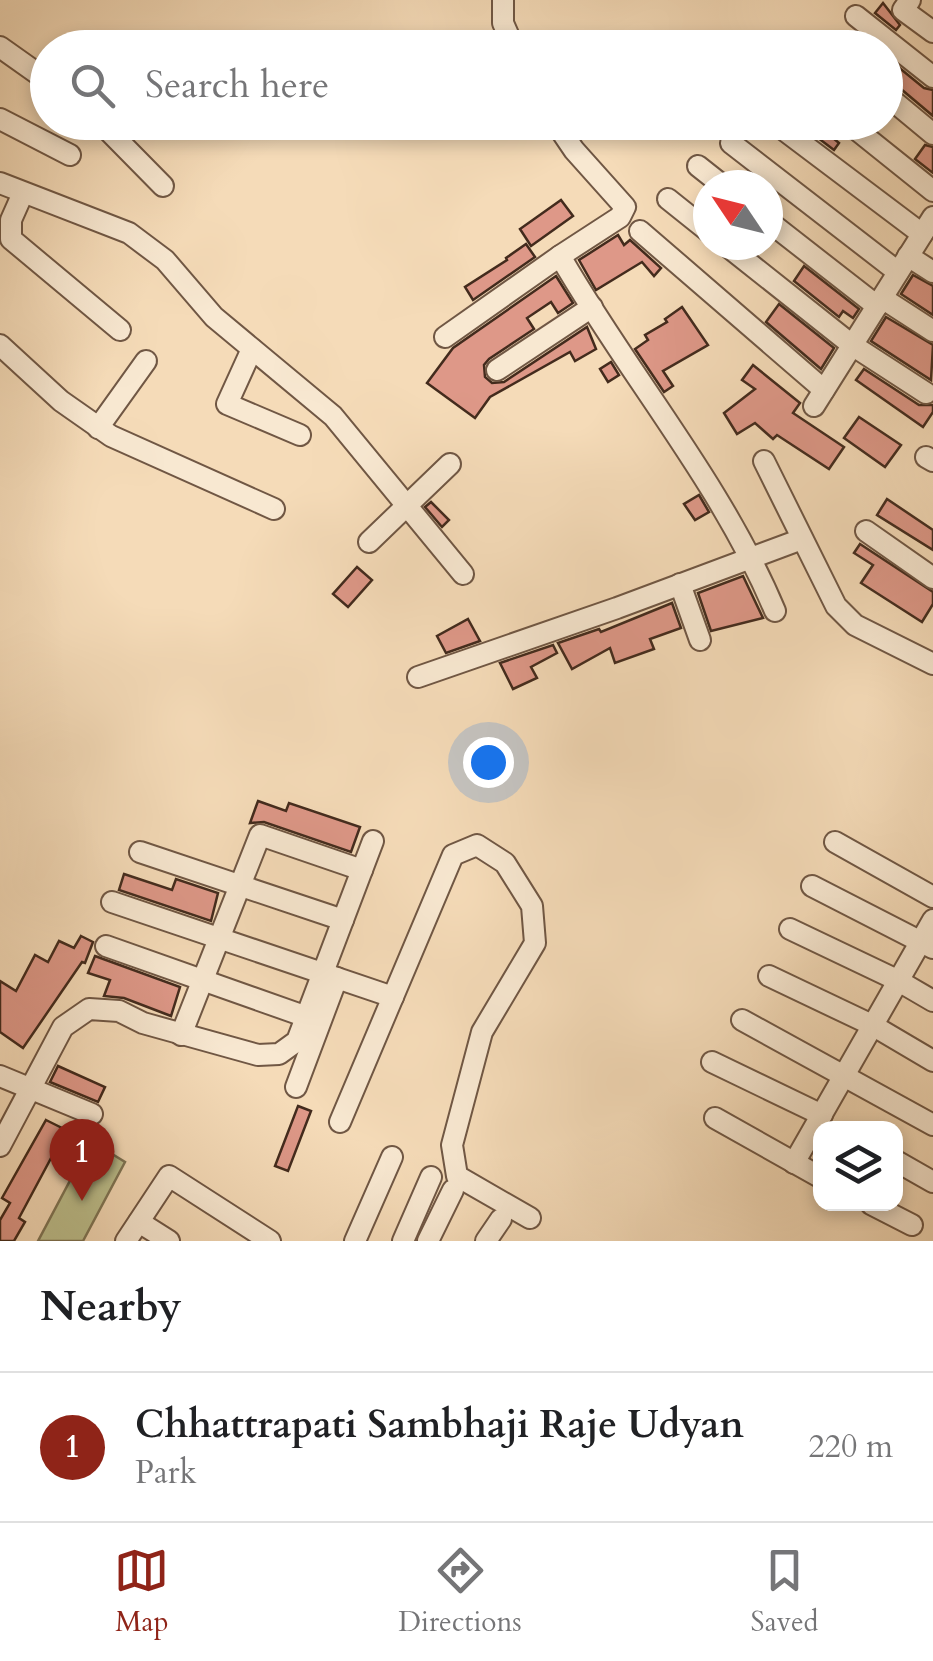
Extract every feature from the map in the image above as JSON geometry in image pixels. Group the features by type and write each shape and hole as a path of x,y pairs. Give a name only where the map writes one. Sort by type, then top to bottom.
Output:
{"street":[{"path":"504,0 506,30"},
{"path":"910,0 904,10 933,32"},
{"path":"856,16 874,30"},
{"path":"0,47 30,68"},
{"path":"903,53 933,77"},
{"path":"903,109 933,134"},
{"path":"0,119 30,135"},
{"path":"40,140 70,156"},
{"path":"118,140 163,186"},
{"path":"445,337 620,217 625,207 567,140"},
{"path":"640,231 819,398 928,225 799,140"},
{"path":"869,140 933,191"},
{"path":"731,142 903,264 933,272"},
{"path":"698,166 703,170"},
{"path":"0,184 130,233 149,244 203,307 333,416 463,574"},
{"path":"22,192 11,220 11,238 120,330"},
{"path":"668,199 693,218"},
{"path":"783,232 879,302 933,331"},
{"path":"560,256 717,494 776,611"},
{"path":"745,260 852,345 926,393"},
{"path":"496,370 592,308"},
{"path":"0,346 61,401 98,428 274,509"},
{"path":"252,349 227,404 300,436"},
{"path":"98,428 146,361"},
{"path":"764,462 836,606 854,626 933,664"},
{"path":"369,542 450,464"},
{"path":"866,532 933,578"},
{"path":"418,677 802,538"},
{"path":"680,584 700,640"},
{"path":"180,1035 260,835 362,870"},
{"path":"296,1087 344,920 372,842"},
{"path":"835,842 933,897"},
{"path":"340,1122 453,854 476,846 505,863 532,906 536,943 482,1032 452,1145 457,1176 530,1218"},
{"path":"140,852 344,920"},
{"path":"812,886 927,945"},
{"path":"112,902 393,997"},
{"path":"712,1062 825,1121 844,1075 897,980 927,945 933,920"},
{"path":"790,928 933,1001"},
{"path":"106,946 307,1017"},
{"path":"0,1146 63,1027 89,1009 119,1012 144,1024 258,1055 280,1054 297,1041 330,975"},
{"path":"769,976 872,1025 933,1062"},
{"path":"742,1020 933,1125"},
{"path":"0,1076 92,1114"},
{"path":"715,1118 813,1173"},
{"path":"794,1163 813,1137"},
{"path":"355,1241 392,1157"},
{"path":"903,1165 933,1182"},
{"path":"126,1241 170,1176 270,1241"},
{"path":"402,1241 431,1177"},
{"path":"428,1241 452,1190"},
{"path":"884,1211 912,1225"},
{"path":"486,1241 501,1219"},
{"path":"139,1222 169,1241"}],"green space":[{"path":"91,1141 125,1162 83,1241 38,1241"}],"building":[{"path":"883,3 900,25 896,30 875,13"},
{"path":"903,71 924,88 933,90 933,116 903,91"},
{"path":"821,140 835,140 839,143 834,150"},
{"path":"925,145 933,147 933,173 915,159"},
{"path":"561,200 573,216 531,246 520,229"},
{"path":"618,235 624,245 630,240 661,268 654,276 642,262 596,290 579,260"},
{"path":"526,244 535,257 473,300 465,287"},
{"path":"804,266 859,309 853,318 843,311 839,317 794,281"},
{"path":"913,275 933,286 933,315 901,294"},
{"path":"556,276 573,303 558,313 551,302 527,318 534,329 489,359 484,365 485,377 492,383 504,382 587,327 596,349 575,361 570,352 490,397 475,418 427,383 453,348"},
{"path":"779,304 834,348 821,369 766,322"},
{"path":"682,307 708,345 663,371 673,386 664,392 635,349 648,340 645,335"},
{"path":"886,317 933,345 931,380 871,341"},
{"path":"611,362 619,375 608,382 600,369"},
{"path":"753,365 800,403 793,413 844,447 829,469 777,435 773,439 755,423 737,434 724,413 755,389 742,380"},
{"path":"864,369 919,405 933,405 923,427 856,380"},
{"path":"859,417 901,445 885,467 844,438"},
{"path":"699,495 709,512 695,520 684,504"},
{"path":"887,499 933,530 933,550 877,515"},
{"path":"431,502 449,520 442,527 425,507"},
{"path":"860,544 933,592 933,604 922,622 861,583 873,565 854,553"},
{"path":"357,567 372,580 348,607 333,594"},
{"path":"743,576 763,618 711,631 698,593"},
{"path":"672,603 681,628 650,639 654,649 615,663 610,648 572,669 558,643 599,629 601,632"},
{"path":"468,619 480,641 446,653 437,636"},
{"path":"553,645 557,653 531,667 537,678 513,689 500,663"},
{"path":"258,801 286,811 289,803 360,827 351,852 264,822 250,823"},
{"path":"124,874 172,890 176,879 218,893 211,921 119,890"},
{"path":"81,936 93,942 85,963 82,962 23,1048 0,1032 0,981 16,991 35,955 48,962 59,941 74,948"},
{"path":"95,956 180,987 171,1016 124,998 104,996 110,980 88,973"},
{"path":"58,1066 105,1087 98,1102 50,1082"},
{"path":"298,1106 311,1111 288,1171 275,1166"},
{"path":"46,1120 66,1130 19,1218 25,1222 14,1241 0,1241 0,1220 10,1203 2,1198"}],"place":[{"name":"Chhattrapati Sambhaji Raje Udyan","path":"82,1201"}]}
